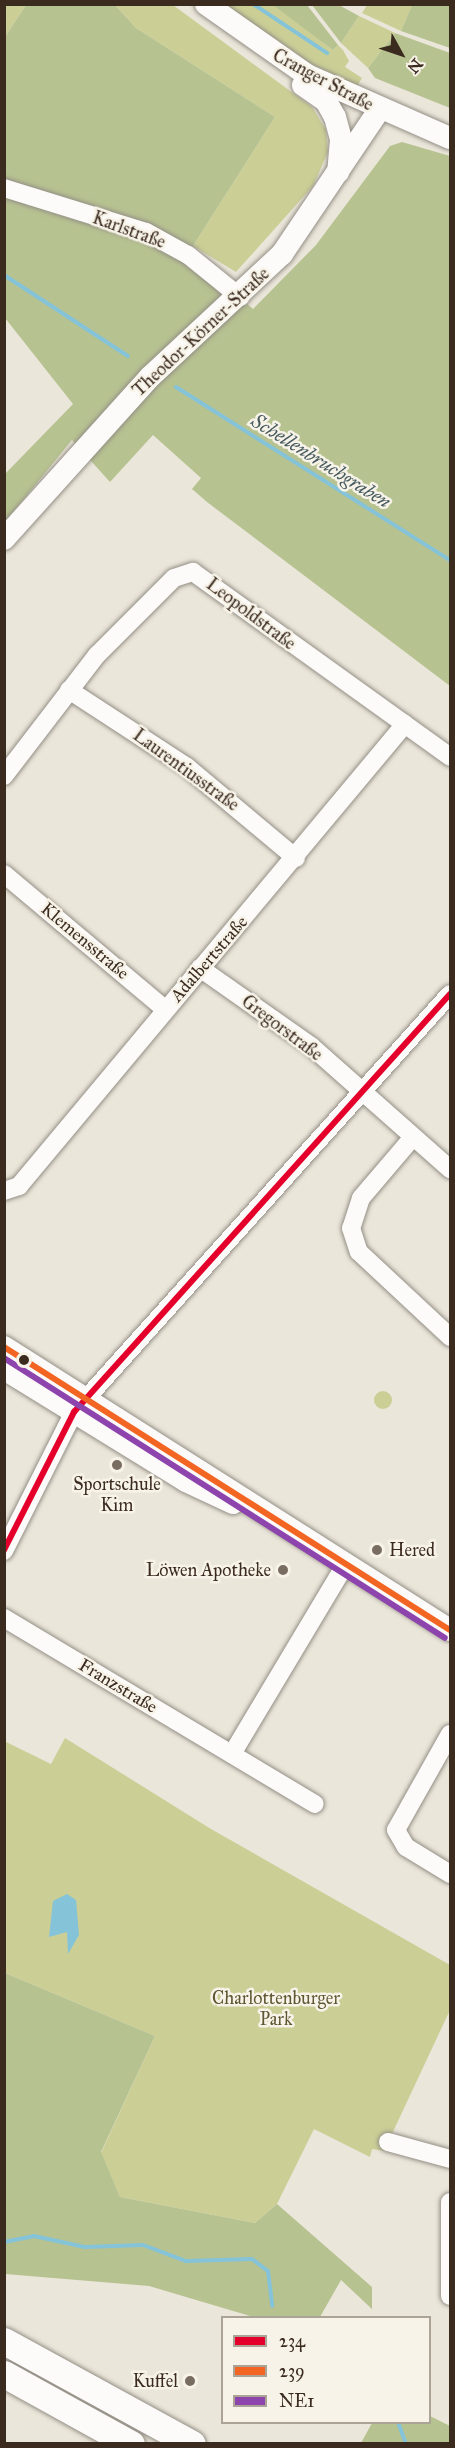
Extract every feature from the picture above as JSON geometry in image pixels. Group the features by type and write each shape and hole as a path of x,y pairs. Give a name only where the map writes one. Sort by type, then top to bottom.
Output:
{"highway":[{"path":"4,2341 192,2444"},
{"path":"4,2374 130,2444"}],"main road":[{"name":"Cranger Straße","path":"192,4 326,101 340,130 337,179"},
{"name":"Cranger Straße","path":"206,4 278,58 379,110 450,138"},
{"name":"Theodor-Körner-Straße","path":"4,539 147,380 240,297 282,254 337,179 379,110"},
{"path":"4,1347 81,1404"},
{"path":"4,1369 81,1404 222,1482 268,1519 450,1630"}],"street":[{"name":"Karlstraße","path":"4,188 146,232 188,255 240,297"},
{"name":"Leopoldstraße","path":"4,777 69,690 174,578 193,572 450,757"},
{"name":"Laurentiusstraße","path":"69,690 187,766 296,858"},
{"name":"Adalbertstraße","path":"8,1191 296,858 405,724"},
{"name":"Klemensstraße","path":"4,874 165,1009"},
{"name":"Gregorstraße","path":"200,968 311,1046 450,1169"},
{"path":"4,1551 81,1404 450,994"},
{"path":"413,1137 361,1198 352,1236 359,1252 450,1337"},
{"path":"232,1754 344,1567"},
{"name":"Franzstraße","path":"4,1618 315,1804"},
{"path":"450,1734 396,1830 406,1847 450,1874"},
{"path":"388,2142 450,2159"},
{"path":"450,2202 450,2296"}],"green space":[{"path":"5,5 26,5 5,37"},
{"path":"26,5 115,5 136,28 275,117 193,246 198,252 194,258 253,309 316,245 390,146 402,142 450,156 450,686 207,502 192,489 201,478 153,435 110,482 72,440 5,522 5,474 73,404 5,318 5,37"},
{"path":"115,5 173,5 312,107 326,130 328,152 313,186 236,272 193,246 275,117 136,28"},
{"path":"219,5 277,5 333,50 338,45 349,61 345,67 362,78 356,88 287,51"},
{"path":"273,5 307,5 338,45 333,50"},
{"path":"312,5 339,5 359,16 341,43"},
{"path":"367,5 412,5 401,31 362,13"},
{"path":"412,5 450,5 450,48 401,31"},
{"path":"359,16 395,33 368,68 341,43"},
{"path":"395,33 450,53 450,108 375,78 368,68"},
{"path":"379,1391 387,1391 392,1396 390,1407 379,1409 374,1404 374,1396"},
{"name":"Charlottenburger Park","path":"65,1738 211,1829 450,1965 450,2010 384,2151 372,2149 370,2157 314,2129 277,2204 255,2223 120,2197 101,2153 155,2036 5,1973 4,1741 51,1764"},
{"path":"5,1973 155,2036 101,2152 120,2197 255,2223 277,2204 372,2287 372,2309 341,2280 321,2316 250,2316 149,2286 5,2274"},
{"path":"431,2416 450,2426 450,2443 361,2443 371,2424 431,2424"}],"water":[{"path":"67,1894 76,1900 79,1935 68,1954 67,1932 49,1937 53,1901"}],"waterway":[{"path":"253,4 327,53"},
{"name":"Schellenbruchgraben","path":"4,275 128,356"},
{"name":"Schellenbruchgraben","path":"176,387 450,560"},
{"path":"4,2242 34,2236 85,2247 143,2245 186,2261 252,2259 268,2271 272,2306"},
{"path":"399,2424 406,2444"}],"transit line":[{"name":"234","path":"4,1550 74,1412 450,994"},
{"name":"239","path":"4,1347 450,1630"},
{"name":"NE1","path":"4,1358 445,1638"}],"place":[{"name":"Sportschule Kim","path":"117,1465"},
{"name":"Hered","path":"377,1550"},
{"name":"Löwen Apotheke","path":"283,1570"},
{"name":"Kuffel","path":"190,2381"}]}
